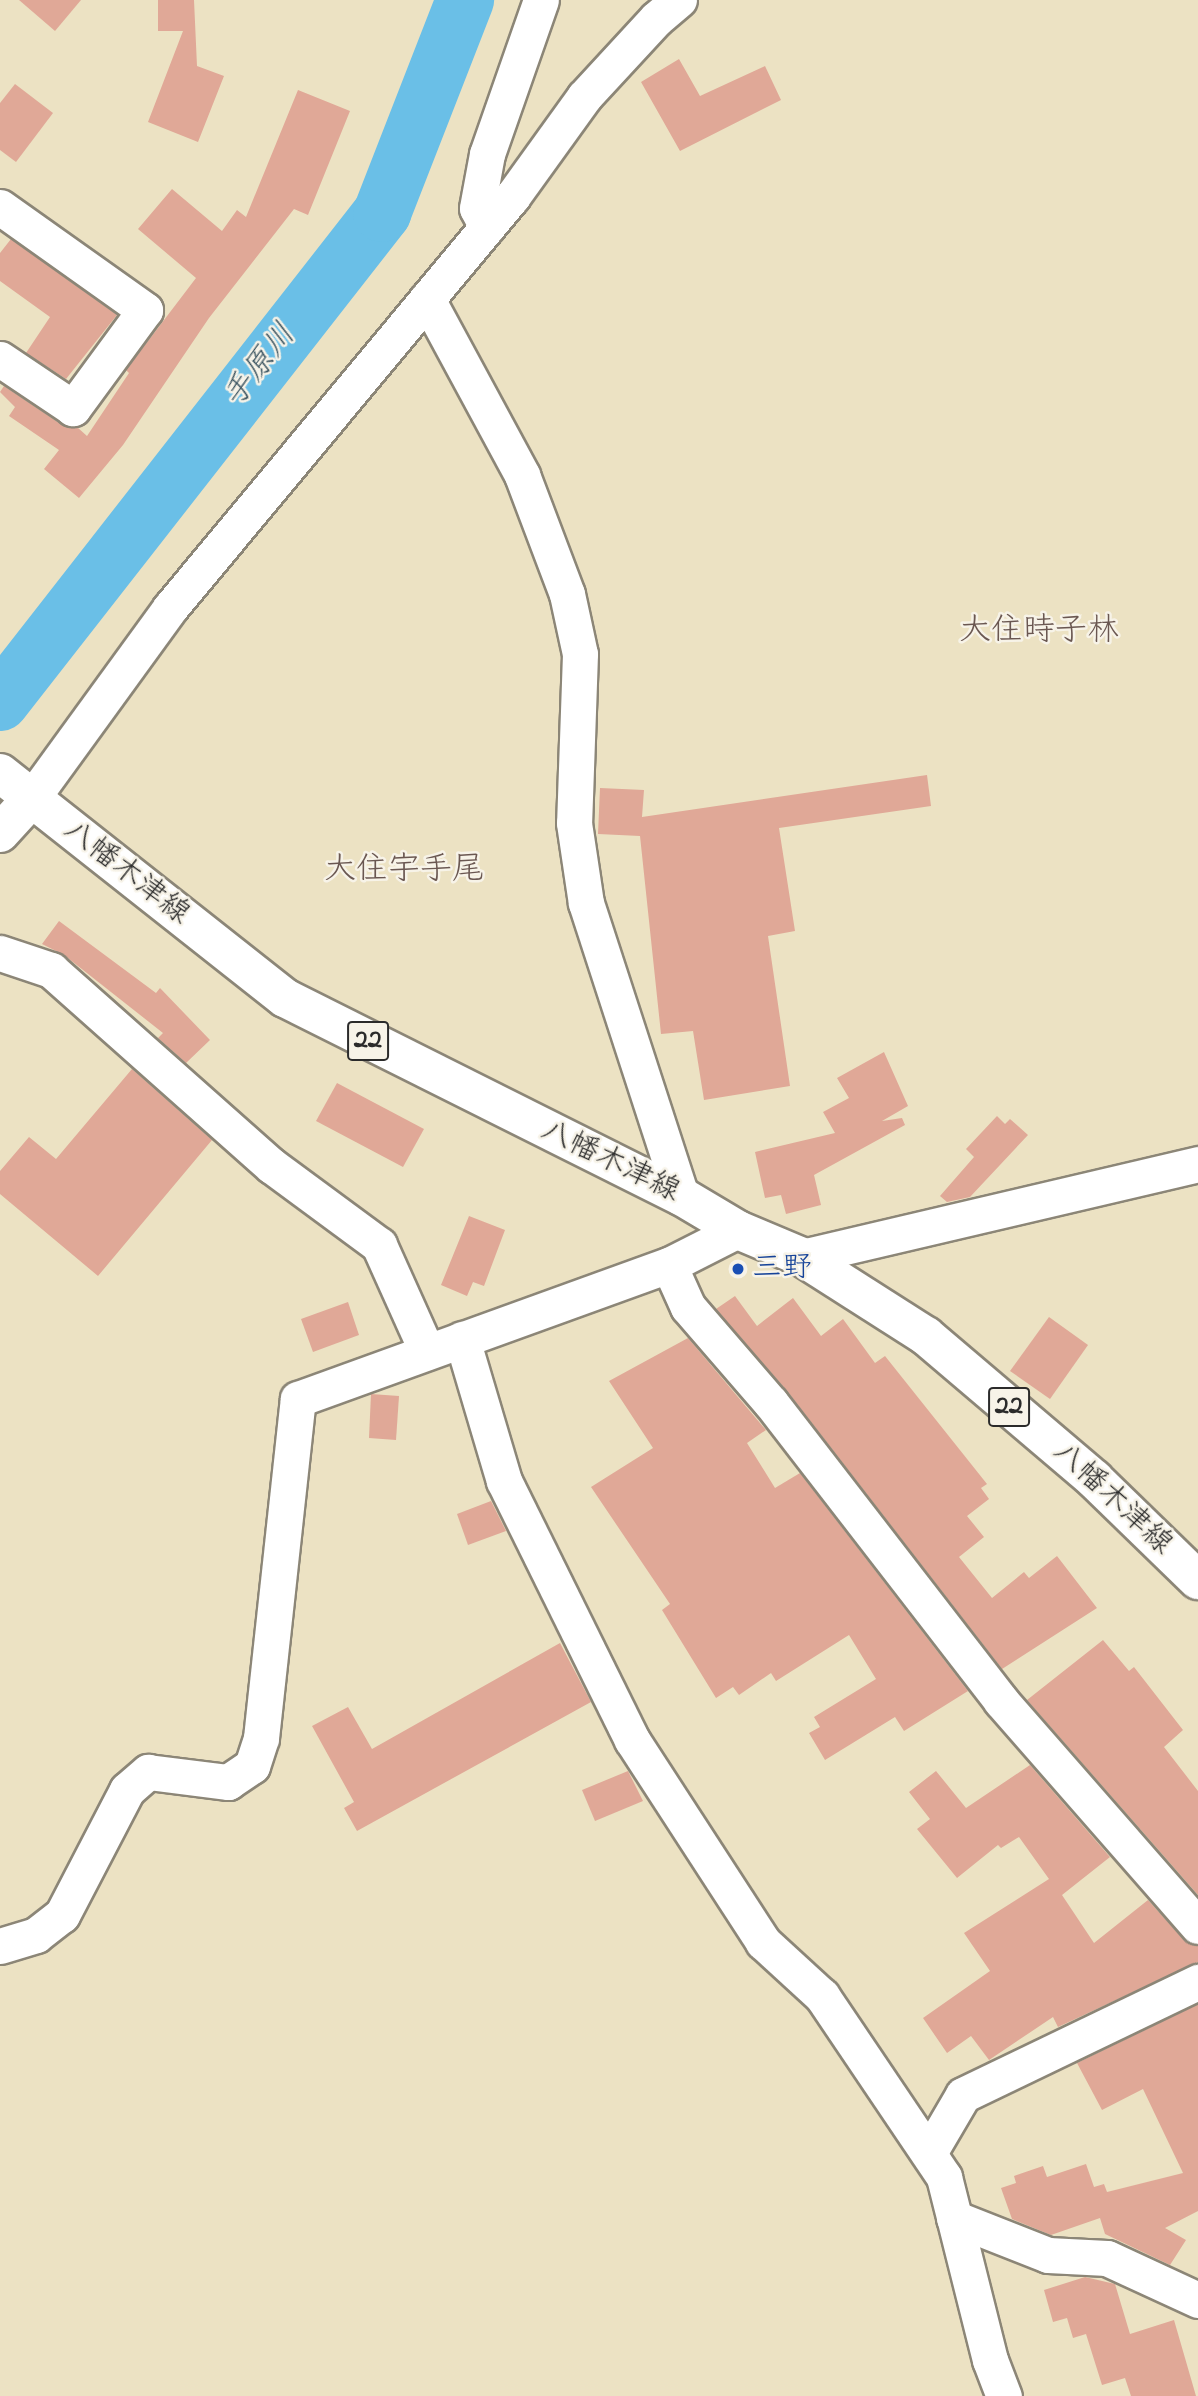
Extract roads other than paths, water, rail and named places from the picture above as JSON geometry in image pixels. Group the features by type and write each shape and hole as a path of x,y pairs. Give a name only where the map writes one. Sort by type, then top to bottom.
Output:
{"main road":[{"path":"0,833 13,783"},
{"name":"八幡木津線","path":"13,783 285,998 681,1196 738,1230 802,1257 926,1336 1094,1479 1198,1580"}],"street":[{"path":"488,227 477,208 487,153 541,0"},
{"path":"13,783 170,608 488,227 584,97 656,19 679,0"},
{"path":"0,207 145,310 73,408 0,359"},
{"path":"427,299 522,475 567,594 580,654 574,823 586,903 681,1196"},
{"path":"0,953 51,970 272,1166 379,1245 427,1352"},
{"path":"802,1257 1198,1164"},
{"path":"0,1946 36,1935 62,1915 127,1790 148,1772 228,1782 252,1766 261,1738 298,1399 668,1265 738,1230"},
{"path":"668,1265 688,1307 771,1403 1001,1700 1198,1926"},
{"path":"462,1339 504,1481 632,1740 763,1942 822,1996 944,2177 990,2361 1004,2396"},
{"path":"929,2153 963,2095 1198,1982"},
{"path":"954,2218 1048,2255 1107,2258 1198,2300"}],"waterway":[{"name":"手原川","path":"0,702 382,213 465,0"}],"place":[{"name":"三野","path":"738,1269"}],"district":[{"name":"大住時子林","path":"1039,632"},
{"name":"大住宇手尾","path":"404,871"}]}
